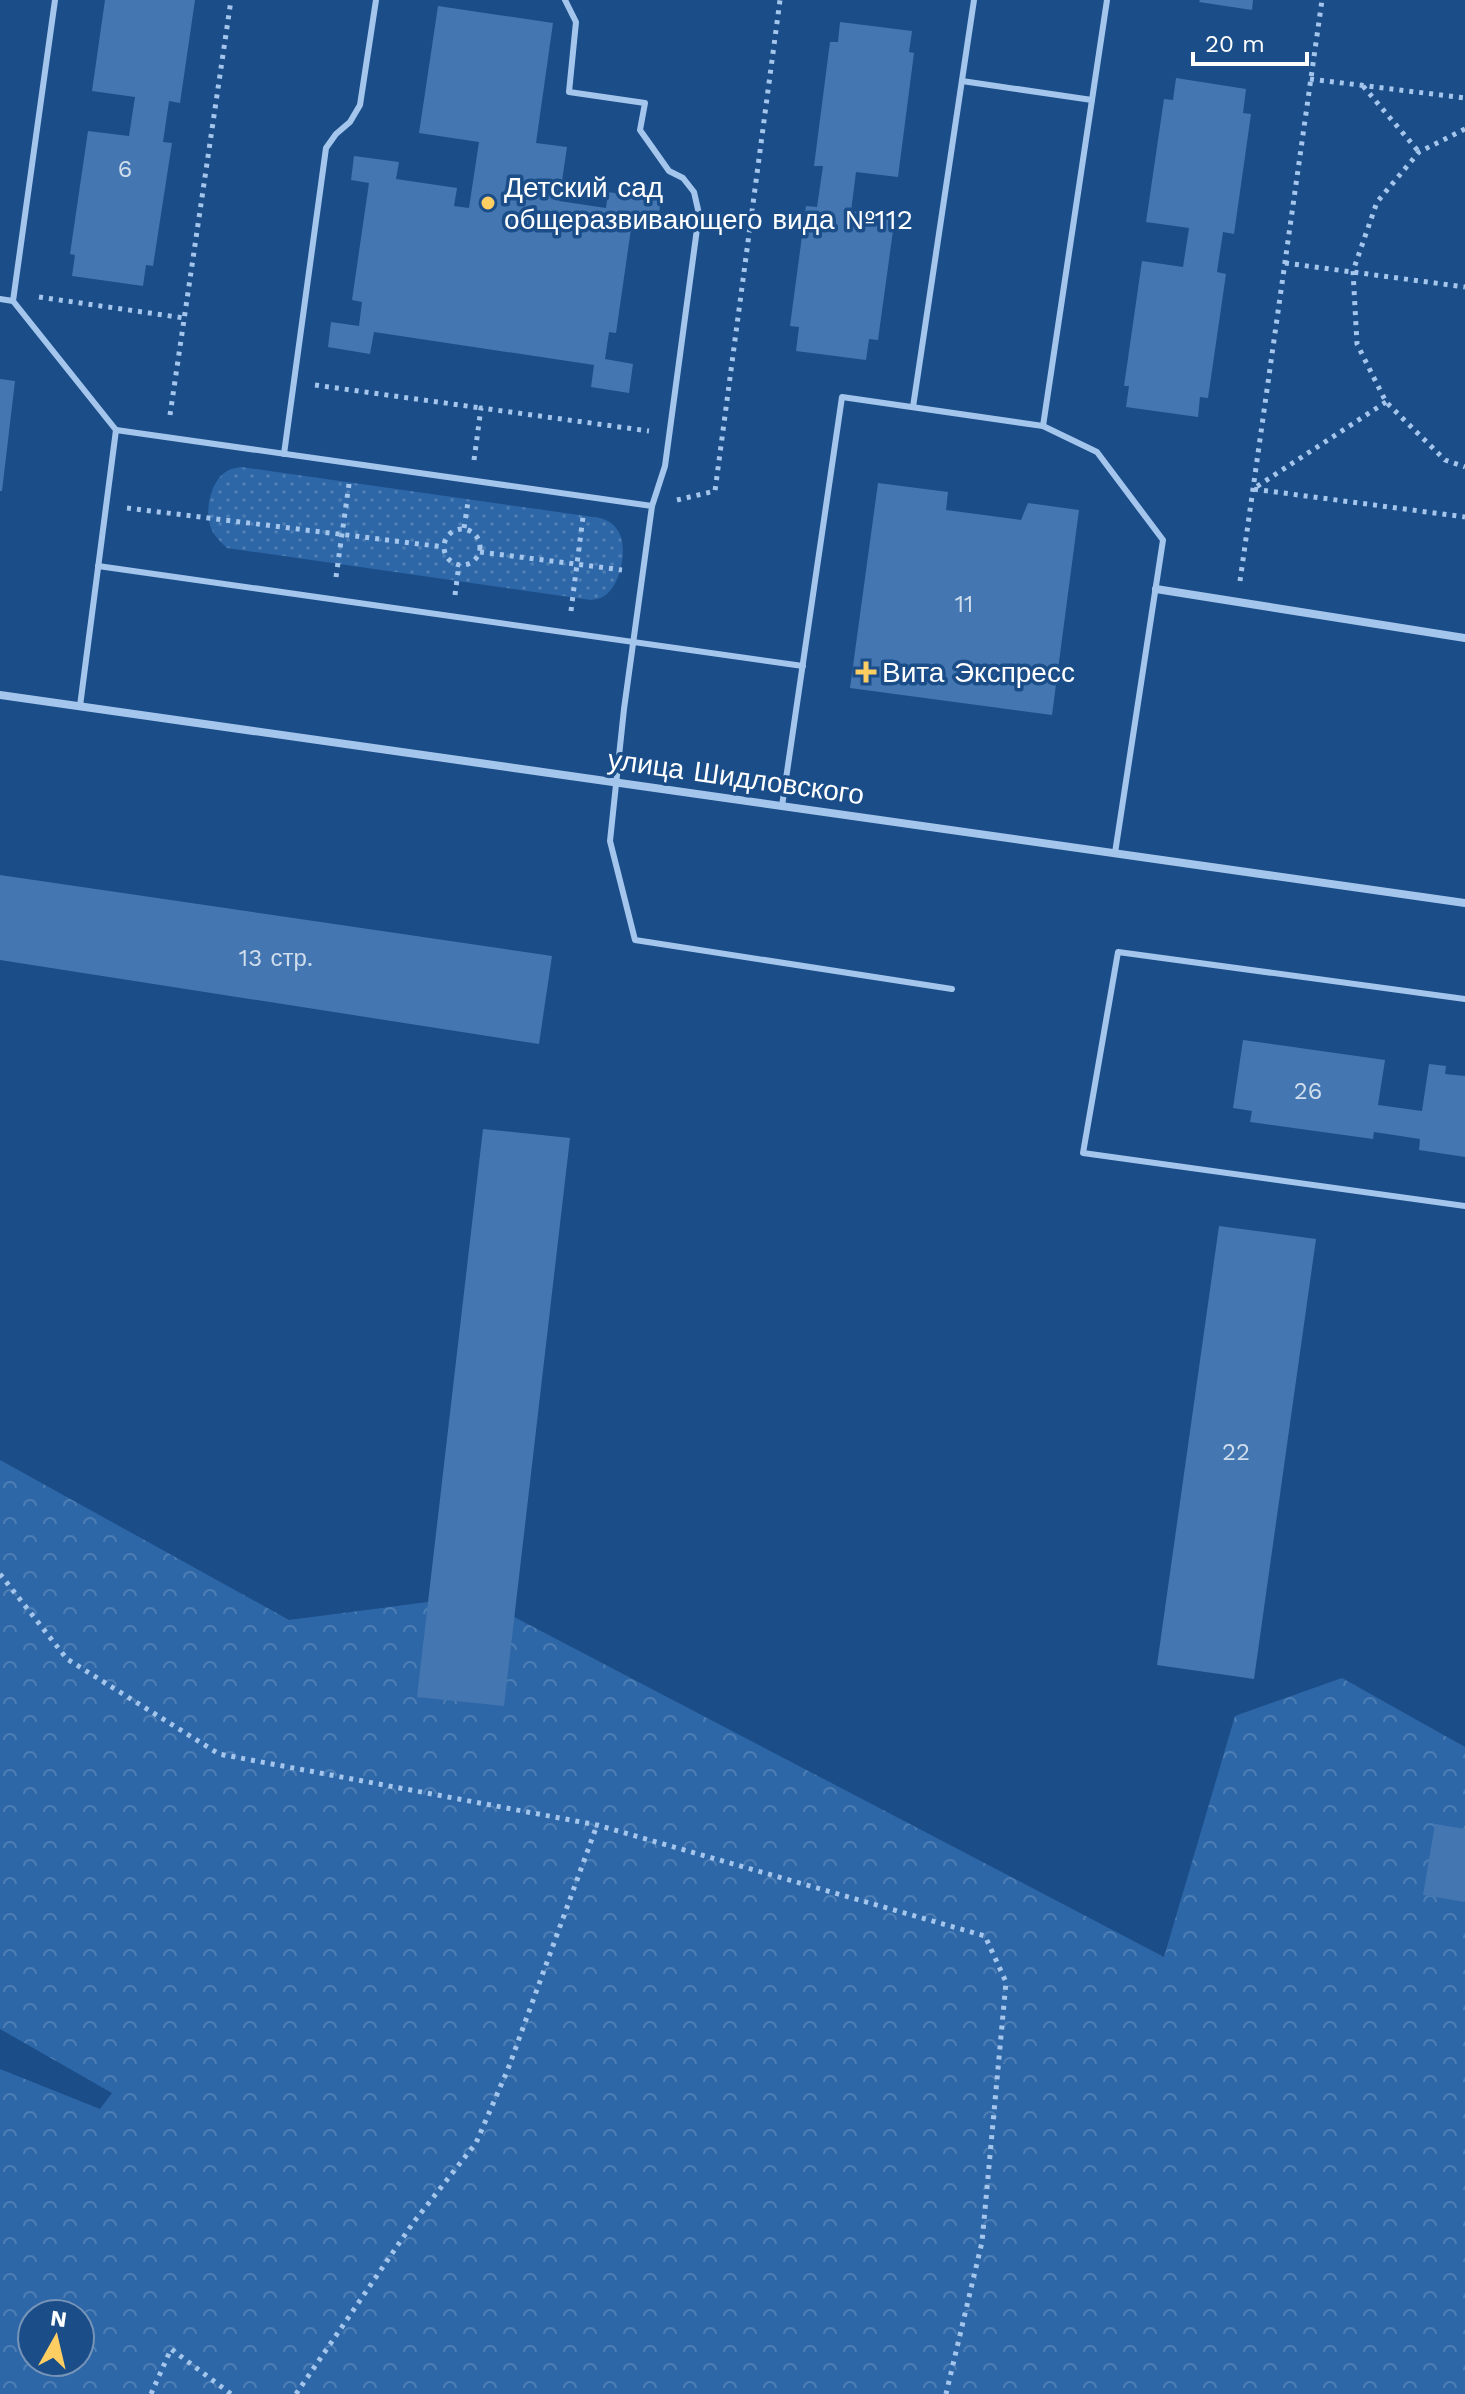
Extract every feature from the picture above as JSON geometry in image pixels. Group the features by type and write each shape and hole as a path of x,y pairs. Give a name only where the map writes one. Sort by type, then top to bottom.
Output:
{"street":[{"path":"1156,589 1465,638"},
{"name":"улица Шидловского","path":"0,695 1465,903"}],"lane":[{"path":"55,0 14,297 116,430 652,506"},
{"path":"284,454 326,148 350,122 360,105 376,0"},
{"path":"565,0 576,22 569,92 645,103 640,130 669,171 683,178 694,192 699,214 665,466 652,506 610,841 635,940 952,989"},
{"path":"913,407 974,0"},
{"path":"1043,426 1107,0"},
{"path":"962,81 1092,100"},
{"path":"0,299 14,297"},
{"path":"782,806 842,397 913,407 1043,426 1097,452 1163,540 1115,853"},
{"path":"80,706 116,430"},
{"path":"98,566 803,666"},
{"path":"1465,999 1118,952 1083,1153 1465,1206"}],"path":[{"path":"167,438 231,0"},
{"path":"652,506 715,491 780,0"},
{"path":"1237,602 1322,0"},
{"path":"1310,79 1465,98"},
{"path":"1362,85 1419,152"},
{"path":"1465,129 1419,152 1377,202 1353,271 1357,344 1386,402 1445,460 1465,467"},
{"path":"1285,263 1465,287"},
{"path":"14,297 184,318"},
{"path":"294,381 669,434"},
{"path":"1253,489 1386,402"},
{"path":"464,528 481,408"},
{"path":"332,600 352,464"},
{"path":"1253,489 1465,517"},
{"path":"568,633 586,497"},
{"path":"106,505 444,547"},
{"path":"464,528 474,533 480,542 480,552 474,561 464,566 454,564 446,557 444,547 446,537 464,528"},
{"path":"480,552 643,573"},
{"path":"452,617 459,564"},
{"path":"0,1574 67,1659 219,1754 597,1825 985,1936 1006,1982 982,2242 946,2394"},
{"path":"296,2394 413,2223 476,2143 508,2069 597,1825"},
{"path":"151,2394 171,2349 231,2394"}],"green space":[{"path":"241,467 600,518 613,524 620,535 623,552 620,571 608,593 591,600 227,548 211,528 209,504 214,487 223,474"},
{"path":"0,1460 289,1620 474,1596 1164,1957 1235,1716 1342,1678 1465,1747 1465,2394 0,2394 0,2069 100,2109 112,2093 0,2029"}],"building":[{"path":"105,0 195,0 180,103 169,101 163,142 172,143 153,266 146,265 143,286 72,276 75,255 70,254 88,131 129,136 135,97 92,91"},
{"path":"1200,0 1253,0 1252,10"},
{"path":"438,6 553,23 536,143 567,147 559,201 606,208 608,192 661,200 657,225 632,222 616,333 609,332 605,359 633,364 629,393 591,387 594,365 374,332 370,354 328,347 331,322 359,326 362,302 352,300 369,183 351,180 354,156 399,162 396,179 457,188 454,206 469,208 479,142 419,133"},
{"path":"840,22 912,31 909,52 914,53 898,177 856,172 851,211 895,216 878,340 869,339 866,360 796,351 799,327 790,326 806,206 817,207 823,166 814,166 830,42 838,42"},
{"path":"1176,78 1246,89 1243,113 1251,114 1234,234 1223,232 1217,272 1226,274 1208,398 1200,397 1198,417 1126,407 1129,386 1124,386 1142,261 1183,267 1189,228 1146,222 1164,99 1173,100"},
{"path":"0,379 15,381 2,491 0,491"},
{"path":"878,483 948,492 946,510 1021,520 1028,503 1079,510 1052,715 850,688"},
{"path":"0,875 552,956 539,1044 0,960"},
{"path":"1243,1040 1385,1060 1378,1105 1422,1111 1429,1064 1446,1066 1445,1074 1465,1076 1465,1157 1419,1150 1420,1139 1374,1132 1373,1139 1250,1122 1252,1111 1233,1108"},
{"path":"483,1129 570,1138 504,1706 417,1697"},
{"path":"1219,1226 1316,1239 1254,1679 1157,1665"},
{"path":"1435,1824 1465,1829 1465,1902 1423,1895"}],"place":[{"name":"Детский сад общеразвивающего вида №112","path":"488,203"},
{"name":"Вита Экспресс","path":"866,672"}]}
